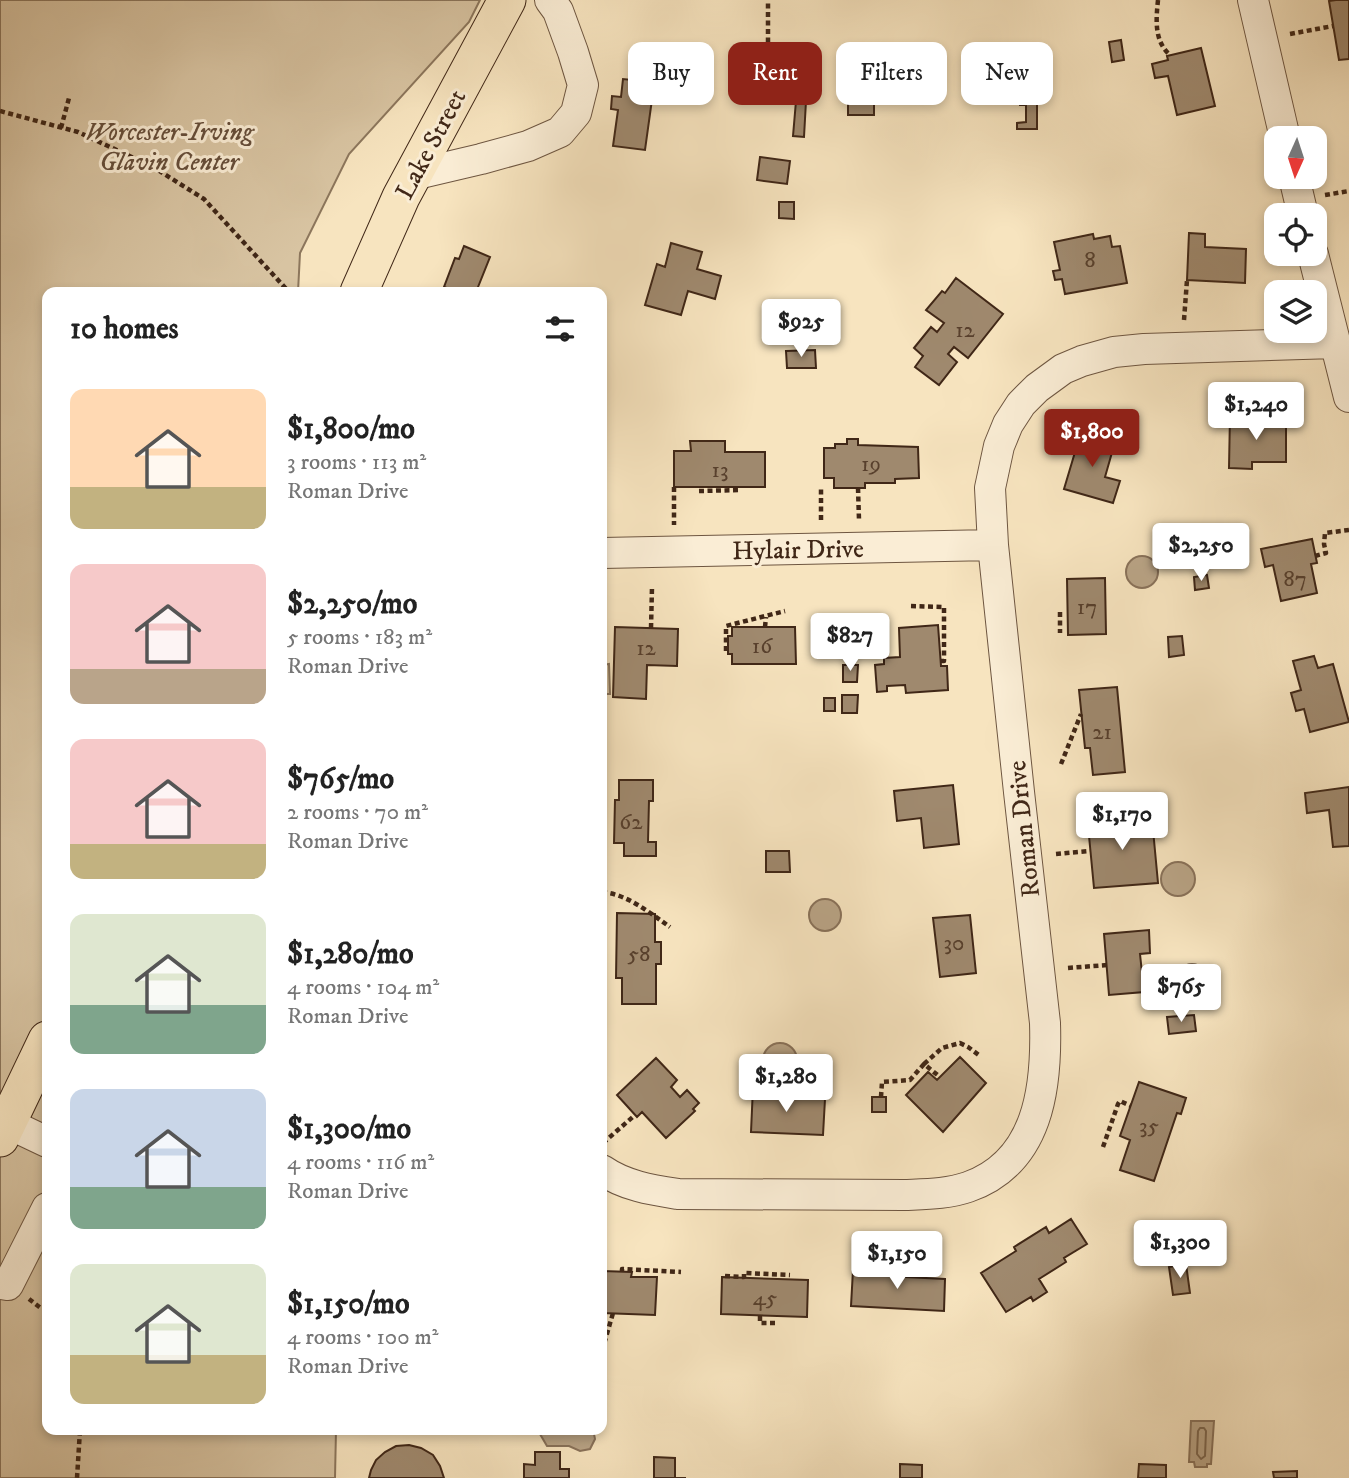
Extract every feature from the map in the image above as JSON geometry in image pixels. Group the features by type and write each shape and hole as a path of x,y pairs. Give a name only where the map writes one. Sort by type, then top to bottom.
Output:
{"main road":[{"name":"Lake Street","path":"361,287 401,197 507,0"},
{"path":"4,1131 42,1051"}],"street":[{"path":"413,175 528,146 560,132 576,113 583,85 558,11 550,0"},
{"path":"1253,0 1282,126"},
{"path":"1316,266 1349,397"},
{"name":"Roman Drive","path":"607,1173 626,1183 678,1194 904,1195 931,1194 968,1186 995,1174 1006,1165 1023,1142 1038,1108 1044,1082 1046,1051 993,545 990,488 999,446 1008,424 1021,404 1045,381 1082,361 1114,352 1166,348 1335,343"},
{"name":"Hylair Drive","path":"607,553 993,545"},
{"path":"4,1131 42,1141"},
{"path":"0,1284 8,1285 42,1218"}],"path":[{"path":"768,0 768,42"},
{"path":"1158,0 1156,25 1162,48 1170,55"},
{"path":"1261,40 1333,26"},
{"path":"61,128 69,98"},
{"path":"0,111 78,132 153,167 204,200 284,287"},
{"path":"1184,325 1187,281"},
{"path":"821,486 821,528"},
{"path":"674,487 674,530"},
{"path":"858,488 859,528"},
{"path":"699,491 740,490"},
{"path":"1315,556 1326,553 1325,533 1349,530"},
{"path":"651,628 652,587"},
{"path":"911,606 944,607 944,661 941,661"},
{"path":"726,651 726,626 785,611"},
{"path":"1060,612 1060,633"},
{"path":"765,627 766,617"},
{"path":"1061,764 1081,714"},
{"path":"1056,854 1090,851"},
{"path":"607,892 646,909 670,928"},
{"path":"1068,968 1107,965"},
{"path":"881,1097 882,1082 910,1080 942,1048 960,1043 980,1056"},
{"path":"924,1064 940,1077"},
{"path":"1103,1147 1120,1101 1131,1106"},
{"path":"607,1140 635,1115"},
{"path":"879,1271 878,1267 928,1270"},
{"path":"622,1272 622,1269 681,1272"},
{"path":"725,1276 744,1277 744,1273 764,1276 790,1275"},
{"path":"607,1333 613,1313"},
{"path":"760,1316 760,1323 776,1323"},
{"path":"77,1478 80,1435"}],"green space":[{"name":"Worcester-Irving Glavin Center","path":"0,0 480,0 469,22 349,154 300,253 298,287 42,287 42,1435 336,1435 335,1478 0,1478"},
{"path":"609,664 610,694 607,694"}],"water":[{"path":"1142,556 1153,561 1158,572 1153,583 1142,588 1131,583 1126,572 1131,561"},
{"path":"1178,862 1190,867 1195,879 1190,891 1178,896 1166,891 1161,879 1166,867"},
{"path":"825,899 837,903 841,915 837,927 825,931 813,927 809,915 813,903"},
{"path":"1192,964 1203,968 1207,979 1203,990 1192,994 1181,990 1177,979 1181,968"},
{"path":"780,1043 792,1048 797,1060 792,1072 780,1077 768,1072 763,1060 768,1048"},
{"path":"1191,1421 1214,1421 1211,1464 1207,1464 1207,1467 1195,1467 1194,1462 1189,1462"},
{"path":"541,1435 594,1435 595,1439 590,1449 580,1451 569,1446 547,1446"}],"building":[{"path":"1349,0 1349,59 1339,60 1329,1"},
{"path":"1121,40 1124,60 1112,62 1109,42"},
{"path":"1201,48 1215,106 1177,115 1168,76 1155,78 1152,64 1168,60 1167,56"},
{"path":"623,79 628,80 628,105 651,105 645,150 613,146 618,110 611,109 612,96 621,97"},
{"path":"796,105 806,105 804,137 793,136"},
{"path":"848,105 874,105 874,115 848,115"},
{"path":"1026,105 1037,105 1037,129 1017,129 1017,123 1026,122"},
{"path":"760,157 790,161 787,184 757,180"},
{"path":"779,202 794,202 794,219 779,218"},
{"path":"1189,233 1205,234 1205,247 1246,249 1245,283 1187,280"},
{"path":"1093,234 1094,239 1110,236 1112,247 1120,246 1127,283 1065,294 1062,279 1055,280 1053,271 1060,270 1054,242"},
{"path":"671,243 702,252 697,269 721,276 715,299 688,291 681,315 645,305 657,264 665,267"},
{"path":"464,246 490,257 478,287 444,287 455,258 459,259"},
{"path":"956,278 1003,314 968,358 954,347 948,354 957,362 939,385 915,367 923,356 914,348 931,327 937,332 944,323 926,310 942,291 945,293"},
{"path":"815,350 816,368 787,368 786,351"},
{"path":"1230,415 1255,415 1255,423 1286,423 1286,462 1252,462 1252,469 1229,468"},
{"path":"1081,432 1115,442 1105,477 1120,481 1113,503 1064,489"},
{"path":"847,439 858,439 858,445 918,447 919,478 895,479 895,483 865,483 865,488 834,488 834,478 824,478 824,448 847,444"},
{"path":"690,441 725,441 725,452 765,452 765,487 674,487 674,451 691,451"},
{"path":"1312,539 1317,563 1311,564 1317,593 1281,601 1273,565 1265,567 1261,549"},
{"path":"1207,575 1209,588 1195,590 1194,577"},
{"path":"1105,578 1106,634 1068,635 1067,579"},
{"path":"938,625 941,666 947,666 948,690 906,693 905,685 887,686 887,691 877,692 875,665 884,664 884,658 900,657 899,628"},
{"path":"615,627 678,629 677,666 647,665 646,699 613,697"},
{"path":"732,627 795,627 796,664 732,664 732,654 728,654 728,636 732,636"},
{"path":"1182,636 1184,655 1169,657 1168,637"},
{"path":"1314,656 1318,668 1333,664 1349,722 1310,732 1304,709 1296,711 1291,693 1301,690 1293,661"},
{"path":"843,665 858,665 857,682 843,682"},
{"path":"1117,687 1125,772 1093,775 1090,748 1085,748 1079,690"},
{"path":"842,695 858,695 857,713 842,713"},
{"path":"824,698 835,698 835,711 824,711"},
{"path":"619,780 653,780 653,801 649,801 648,842 656,842 656,856 624,856 624,843 614,843 615,800 619,800"},
{"path":"953,785 959,844 924,848 921,818 897,821 894,791"},
{"path":"1349,787 1349,846 1333,847 1329,810 1307,813 1305,793"},
{"path":"1110,813 1111,822 1152,819 1158,883 1094,888 1087,815"},
{"path":"766,851 789,851 790,872 766,872"},
{"path":"617,913 655,914 655,942 661,942 661,964 656,964 656,1004 622,1004 622,978 616,978"},
{"path":"970,915 976,973 940,977 933,918"},
{"path":"1149,930 1150,953 1140,954 1144,992 1109,995 1104,934"},
{"path":"1194,1015 1196,1031 1169,1034 1167,1017"},
{"path":"960,1057 986,1083 943,1132 906,1095 928,1072 937,1080"},
{"path":"656,1058 677,1080 671,1087 680,1097 687,1090 699,1103 693,1109 695,1111 666,1138 642,1112 637,1117 617,1095"},
{"path":"1139,1082 1186,1098 1181,1114 1177,1113 1154,1181 1120,1170 1130,1140 1120,1136"},
{"path":"753,1087 775,1088 774,1097 825,1099 823,1135 751,1132"},
{"path":"872,1097 886,1097 886,1112 872,1112"},
{"path":"1071,1219 1087,1244 1064,1258 1066,1262 1039,1279 1047,1292 1033,1301 1031,1297 1006,1312 981,1273 1016,1251 1014,1247 1046,1227 1049,1233"},
{"path":"1186,1264 1190,1293 1173,1295 1169,1267"},
{"path":"853,1270 907,1273 906,1277 945,1279 944,1311 851,1306"},
{"path":"607,1271 632,1272 631,1277 657,1277 655,1315 607,1313"},
{"path":"722,1277 808,1280 807,1317 721,1314"},
{"path":"409,1445 433,1455 444,1478 369,1478 376,1460 385,1452 396,1446"},
{"path":"535,1452 560,1452 560,1469 569,1469 569,1478 524,1478 524,1464 535,1465"},
{"path":"654,1457 675,1458 675,1478 654,1478"},
{"path":"900,1464 922,1465 922,1478 900,1478"},
{"path":"1139,1464 1166,1465 1166,1478 1138,1478"},
{"path":"1297,1471 1297,1478 1274,1478 1273,1472"}]}
